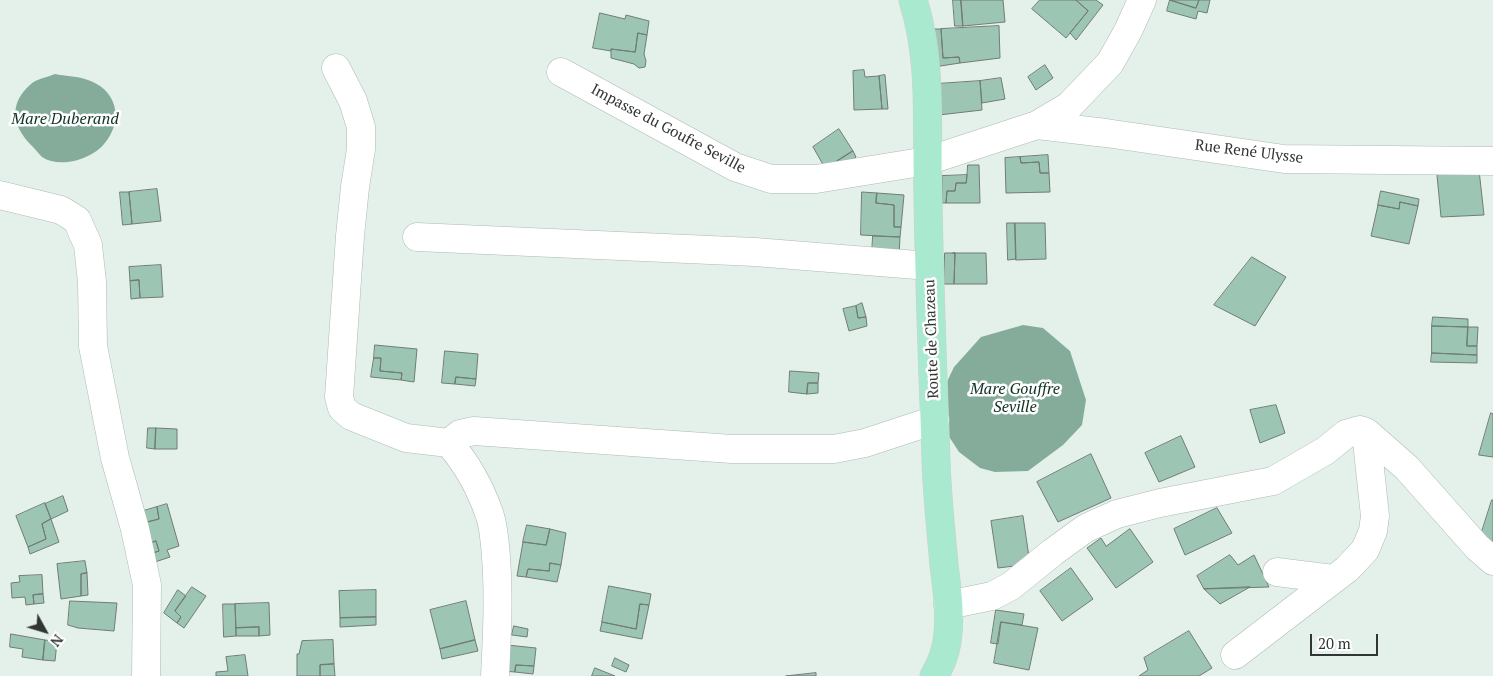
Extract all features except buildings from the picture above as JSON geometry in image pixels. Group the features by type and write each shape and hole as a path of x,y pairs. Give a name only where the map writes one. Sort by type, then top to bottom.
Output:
{"main road":[{"name":"Route de Chazeau","path":"913,0 919,21 928,97 929,266 937,488 948,605 948,633 940,672"}],"street":[{"path":"1037,125 1069,106 1110,63 1128,31 1142,0"},
{"path":"336,68 353,101 361,127 361,149 350,236 339,397 342,408 351,416 406,438 449,443 464,460 480,490 494,532 497,606 495,676"},
{"name":"Impasse du Goufre Seville","path":"561,72 735,167 771,179 816,180 927,161 1037,125"},
{"name":"Rue René Ulysse","path":"1037,125 1284,159 1493,161"},
{"path":"0,195 61,210 77,220 88,244 92,282 93,346 115,458 135,529 147,585 146,676"},
{"path":"417,237 755,252 929,266"},
{"path":"449,443 460,434 474,430 732,449 834,449 865,443 935,420"},
{"path":"948,605 992,596 1011,586 1086,528 1117,514 1160,503 1273,482 1325,451 1346,434 1360,430 1366,432 1407,468 1477,547 1493,561"},
{"path":"1235,656 1359,558 1365,550 1373,531 1375,516 1366,432"},
{"path":"1277,572 1333,579"}],"water":[{"name":"Mare Duberand","path":"55,74 82,78 96,83 111,97 114,106 116,115 111,135 99,149 75,161 49,161 42,157 20,131 15,115 19,99 33,82"},
{"name":"Mare Gouffre Seville","path":"1023,325 1043,328 1070,351 1086,400 1082,425 1063,445 1028,471 995,472 980,468 959,452 946,432 944,388 954,367 981,337"}]}
